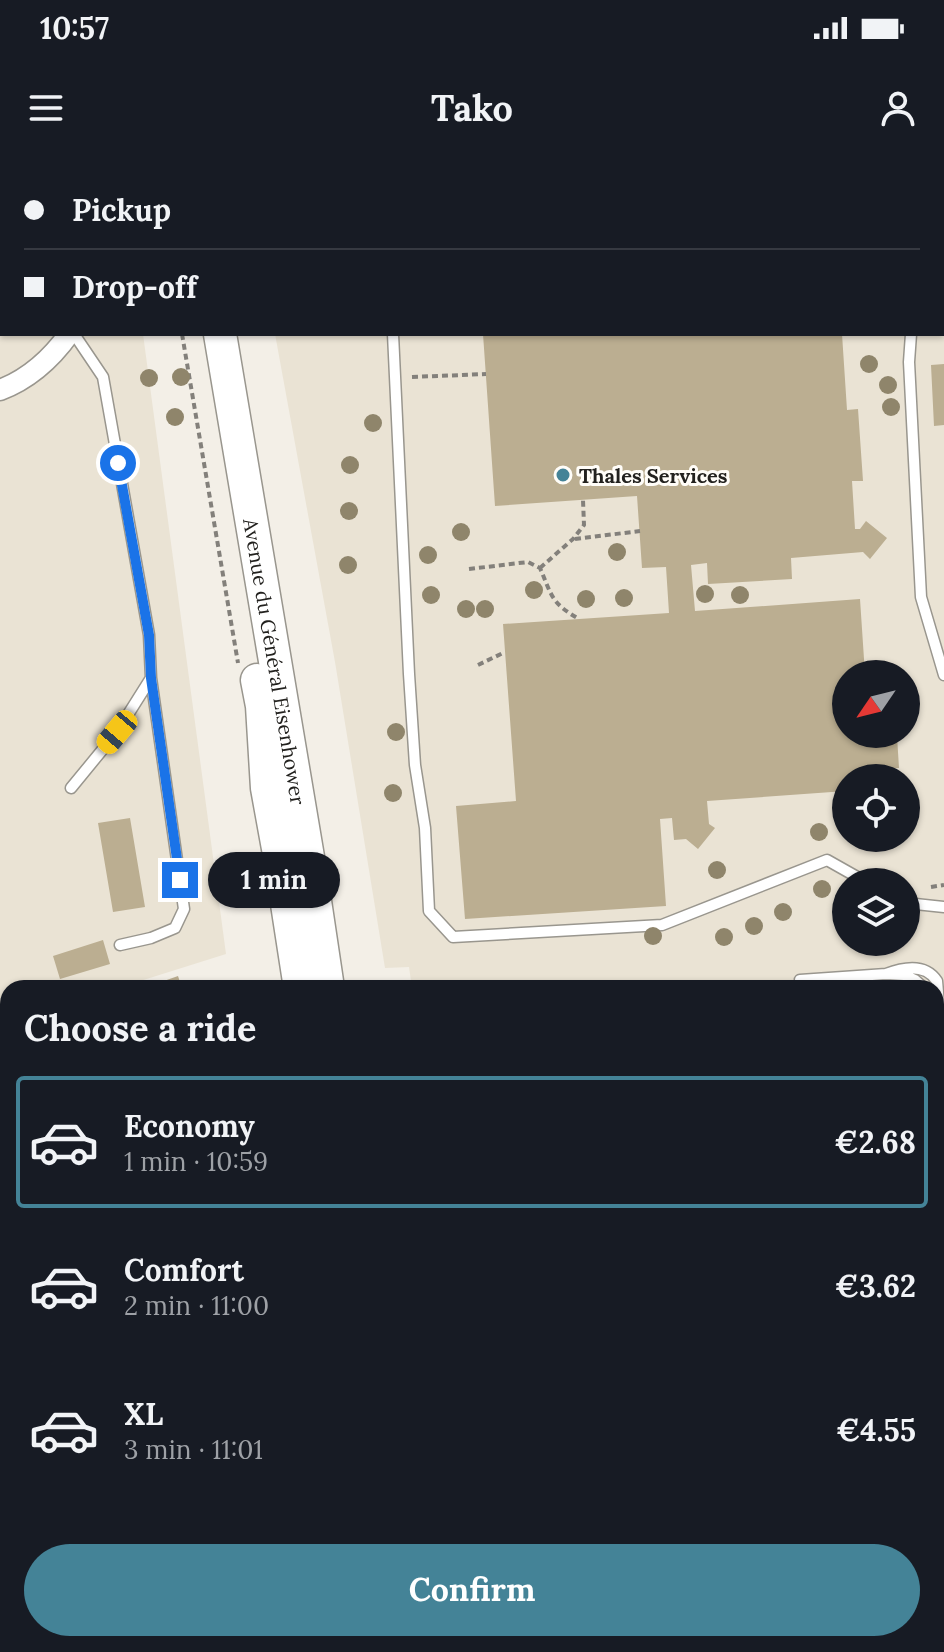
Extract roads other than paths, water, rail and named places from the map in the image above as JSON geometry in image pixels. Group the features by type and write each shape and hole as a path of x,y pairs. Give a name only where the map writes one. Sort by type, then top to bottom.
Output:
{"main road":[{"name":"Avenue du Général Eisenhower","path":"199,336 262,706 267,788 299,980"},
{"name":"Avenue du Général Eisenhower","path":"220,336 327,980"}],"street":[{"path":"0,390 36,370 70,336"}],"lane":[{"path":"73,336 103,377 149,635 151,678 184,909 175,928 151,938 120,945"},
{"path":"393,336 409,674 415,765 425,828 429,911 453,937 662,925 827,860 841,868"},
{"path":"911,336 909,362 921,597 944,675"},
{"path":"71,788 117,732 151,678"},
{"path":"920,904 944,907"},
{"path":"886,974 897,969 915,968 932,974 936,980"},
{"path":"800,980 886,974 904,975 915,980"}],"place":[{"name":"Thales Services","path":"563,475"}]}
